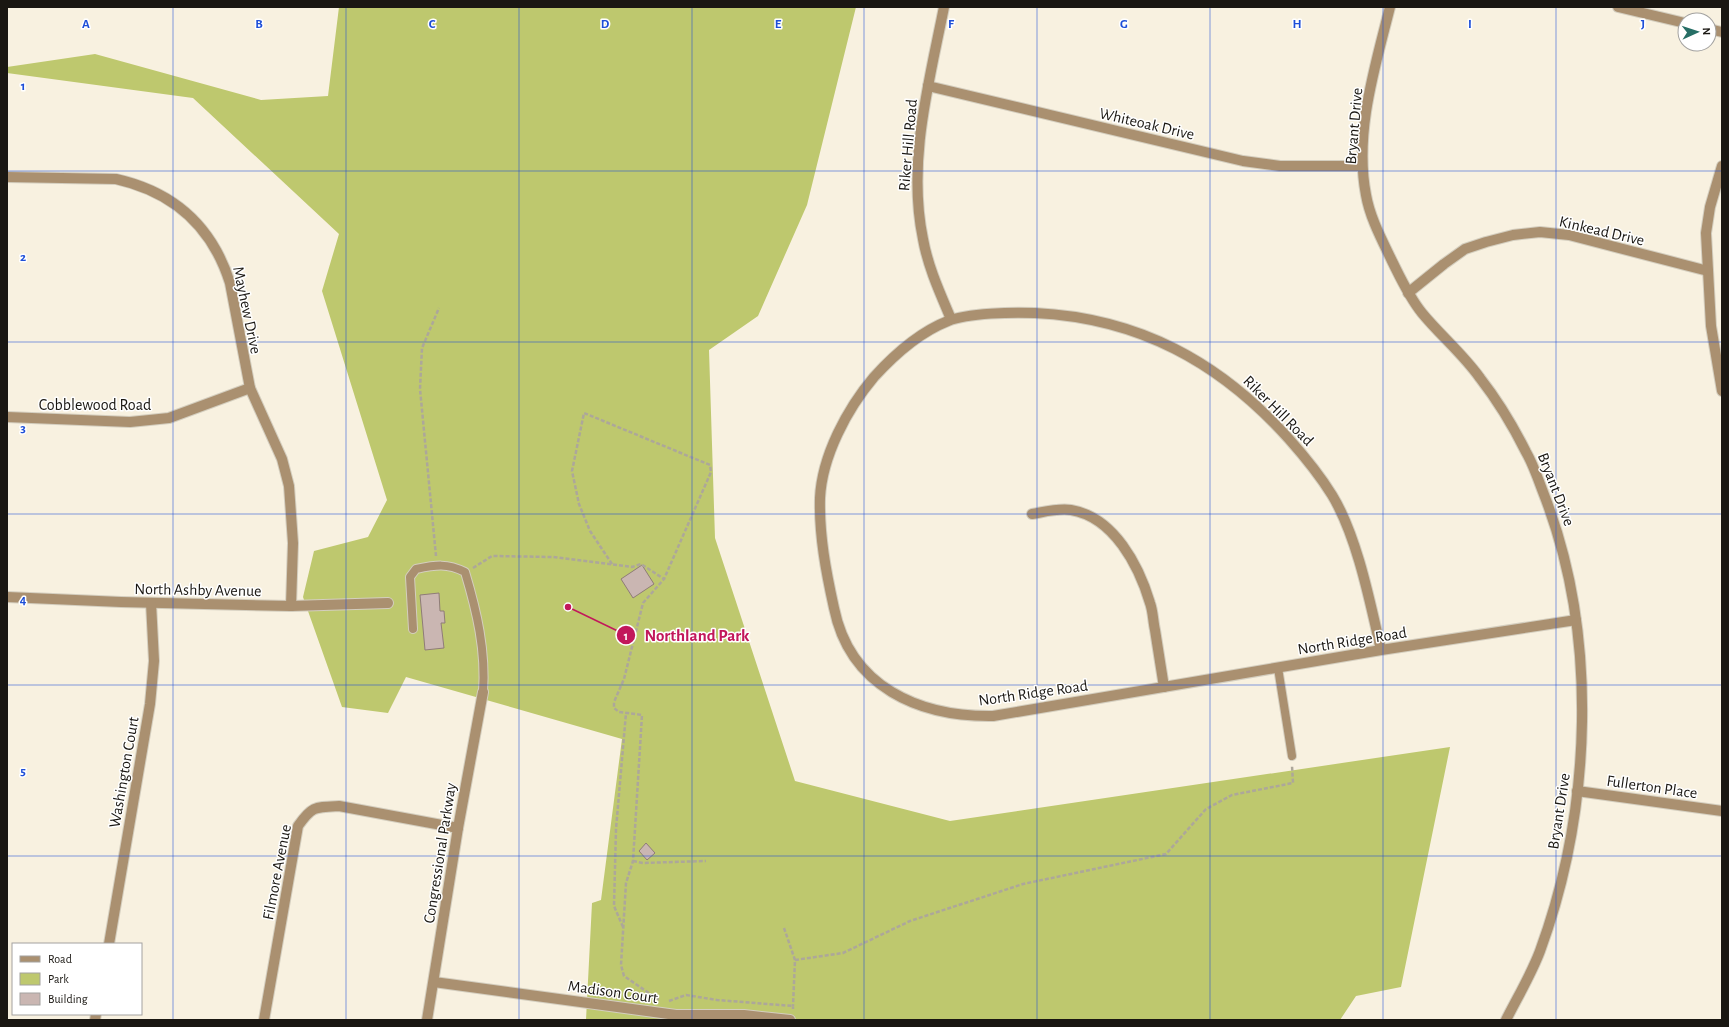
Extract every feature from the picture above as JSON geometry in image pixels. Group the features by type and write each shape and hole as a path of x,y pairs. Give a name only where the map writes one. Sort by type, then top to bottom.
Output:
{"street":[{"name":"Riker Hill Road","path":"944,7 921,124 917,200 923,239 932,273 951,320 987,314 1023,312 1059,314 1095,320 1163,342 1195,359 1225,379 1271,419 1313,467 1334,498 1358,559 1370,601 1381,650"},
{"name":"Bryant Drive","path":"1390,7 1374,69 1366,111 1362,166 1366,197 1380,237 1408,293 1421,311 1479,376 1503,410 1528,455 1556,525 1569,572 1576,620 1583,723 1577,791 1571,832 1549,923 1539,954 1506,1020"},
{"path":"1618,7 1677,21"},
{"name":"Whiteoak Drive","path":"928,86 1243,161 1280,166 1362,166"},
{"path":"1722,166 1710,207 1706,233 1711,326 1722,391"},
{"name":"Mayhew Drive","path":"7,177 116,179 145,187 158,193 183,209 194,219 212,242 230,283 250,388 282,459 289,486 293,543 291,606"},
{"name":"Kinkead Drive","path":"1408,293 1465,249 1513,235 1540,232 1569,235 1708,271"},
{"name":"North Ridge Road","path":"951,320 920,337 901,351 883,367 867,385 842,426 832,448 825,470 820,497 823,558 836,622 848,648 878,683 899,697 933,710 966,716 993,716 1381,650 1576,620"},
{"name":"Cobblewood Road","path":"7,417 130,422 169,418 250,388"},
{"path":"1032,514 1054,510 1071,510 1102,524 1115,536 1129,556 1142,579 1151,604 1164,687"},
{"name":"North Ashby Avenue","path":"7,597 152,603 291,606 388,603"},
{"name":"Washington Court","path":"109,943 150,704 154,661 152,603"},
{"name":"Congressional Parkway","path":"427,1020 458,828 483,692"},
{"name":"Fullerton Place","path":"1577,791 1722,811"},
{"name":"Filmore Avenue","path":"264,1020 298,826 308,812 320,807 339,806 458,828"},
{"name":"Madison Court","path":"434,982 676,1015 791,1016"}],"lane":[{"path":"413,629 410,577 416,569 436,565 453,566 466,572 483,647 483,692"},
{"path":"1278,668 1292,756"}],"path":[{"path":"436,565 420,389 422,348 439,308"},
{"path":"612,564 590,531 579,504 572,471 584,414 710,465 711,472 664,579 643,603 624,679 614,702 614,708 619,712 642,715 633,861 626,883 621,965 624,976 663,1003 686,995 717,1000 793,1006"},
{"path":"466,572 492,556 553,557 632,567 641,564 664,579"},
{"path":"623,928 614,906 616,829 626,713"},
{"path":"795,960 842,953 910,921 1023,884 1166,854 1206,809 1232,795 1293,783 1292,756"},
{"path":"633,861 643,863 706,861"},
{"path":"784,928 795,960 793,1006 791,1016"}],"green space":[{"path":"339,7 856,7 807,205 758,316 709,350 715,538 795,781 950,821 1450,747 1401,987 1356,996 1340,1020 586,1020 592,903 601,900 622,739 406,677 388,713 342,707 303,597 314,551 368,537 387,500 322,291 339,234 193,98 7,73 7,67 95,54 261,100 328,96"}],"building":[{"path":"642,565 654,584 633,598 621,579"},
{"path":"439,593 440,611 444,611 445,623 441,623 444,648 425,650 420,595"},
{"path":"646,843 655,853 647,860 639,851"}],"place":[{"name":"Northland Park","path":"568,607"}]}
